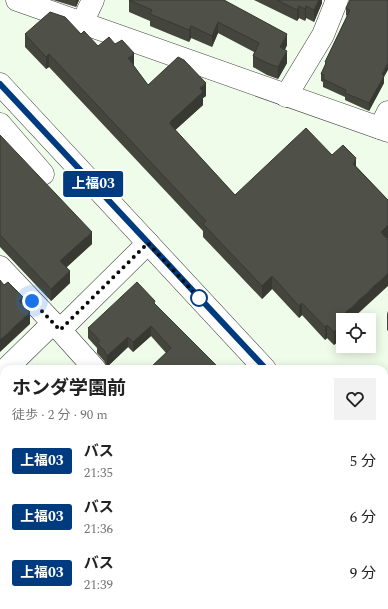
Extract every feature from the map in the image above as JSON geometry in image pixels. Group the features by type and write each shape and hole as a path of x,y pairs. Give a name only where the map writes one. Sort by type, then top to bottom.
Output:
{"street":[{"path":"17,0 286,96 385,124"},
{"path":"82,23 93,0"},
{"path":"286,96 323,35 337,0"},
{"path":"3,94 148,243 262,365"},
{"path":"0,124 43,174"},
{"path":"11,365 56,327 148,243"},
{"path":"0,267 91,365"}],"building":[{"path":"129,0 224,0 287,34 280,47 287,51 278,67 253,56 259,43 218,22 212,36 191,26 189,30 150,14 152,10"},
{"path":"277,0 319,0 314,10 306,6 305,9 299,6 297,10"},
{"path":"350,0 388,0 388,62 382,74 384,76 369,103 345,93 346,90 323,79 324,75 321,74 326,63 325,62 350,10 346,8"},
{"path":"50,12 65,17 81,34 84,31 98,46 109,37 115,44 122,40 134,53 128,58 148,85 178,57 184,60 206,83 200,88 203,92 171,121 170,124 235,195 306,128 332,155 343,145 356,158 353,164 388,200 388,225 381,232 388,240 388,273 345,313 336,313 336,330 334,332 327,325 325,327 302,303 299,306 272,276 262,286 203,224 206,221 49,54 46,57 25,34"},
{"path":"0,135 92,232 60,261 70,271 51,289 0,235"},
{"path":"0,280 4,285 8,282 23,297 19,301 30,312 0,340"},
{"path":"137,282 155,301 154,303 216,365 153,365 171,348 151,326 133,342 128,337 107,356 104,350 97,343 100,341 88,328"}],"bus line":[{"name":"上福03","path":"0,84 262,365"}],"route":[{"path":"32,301 60,330 148,243 199,298"}]}
